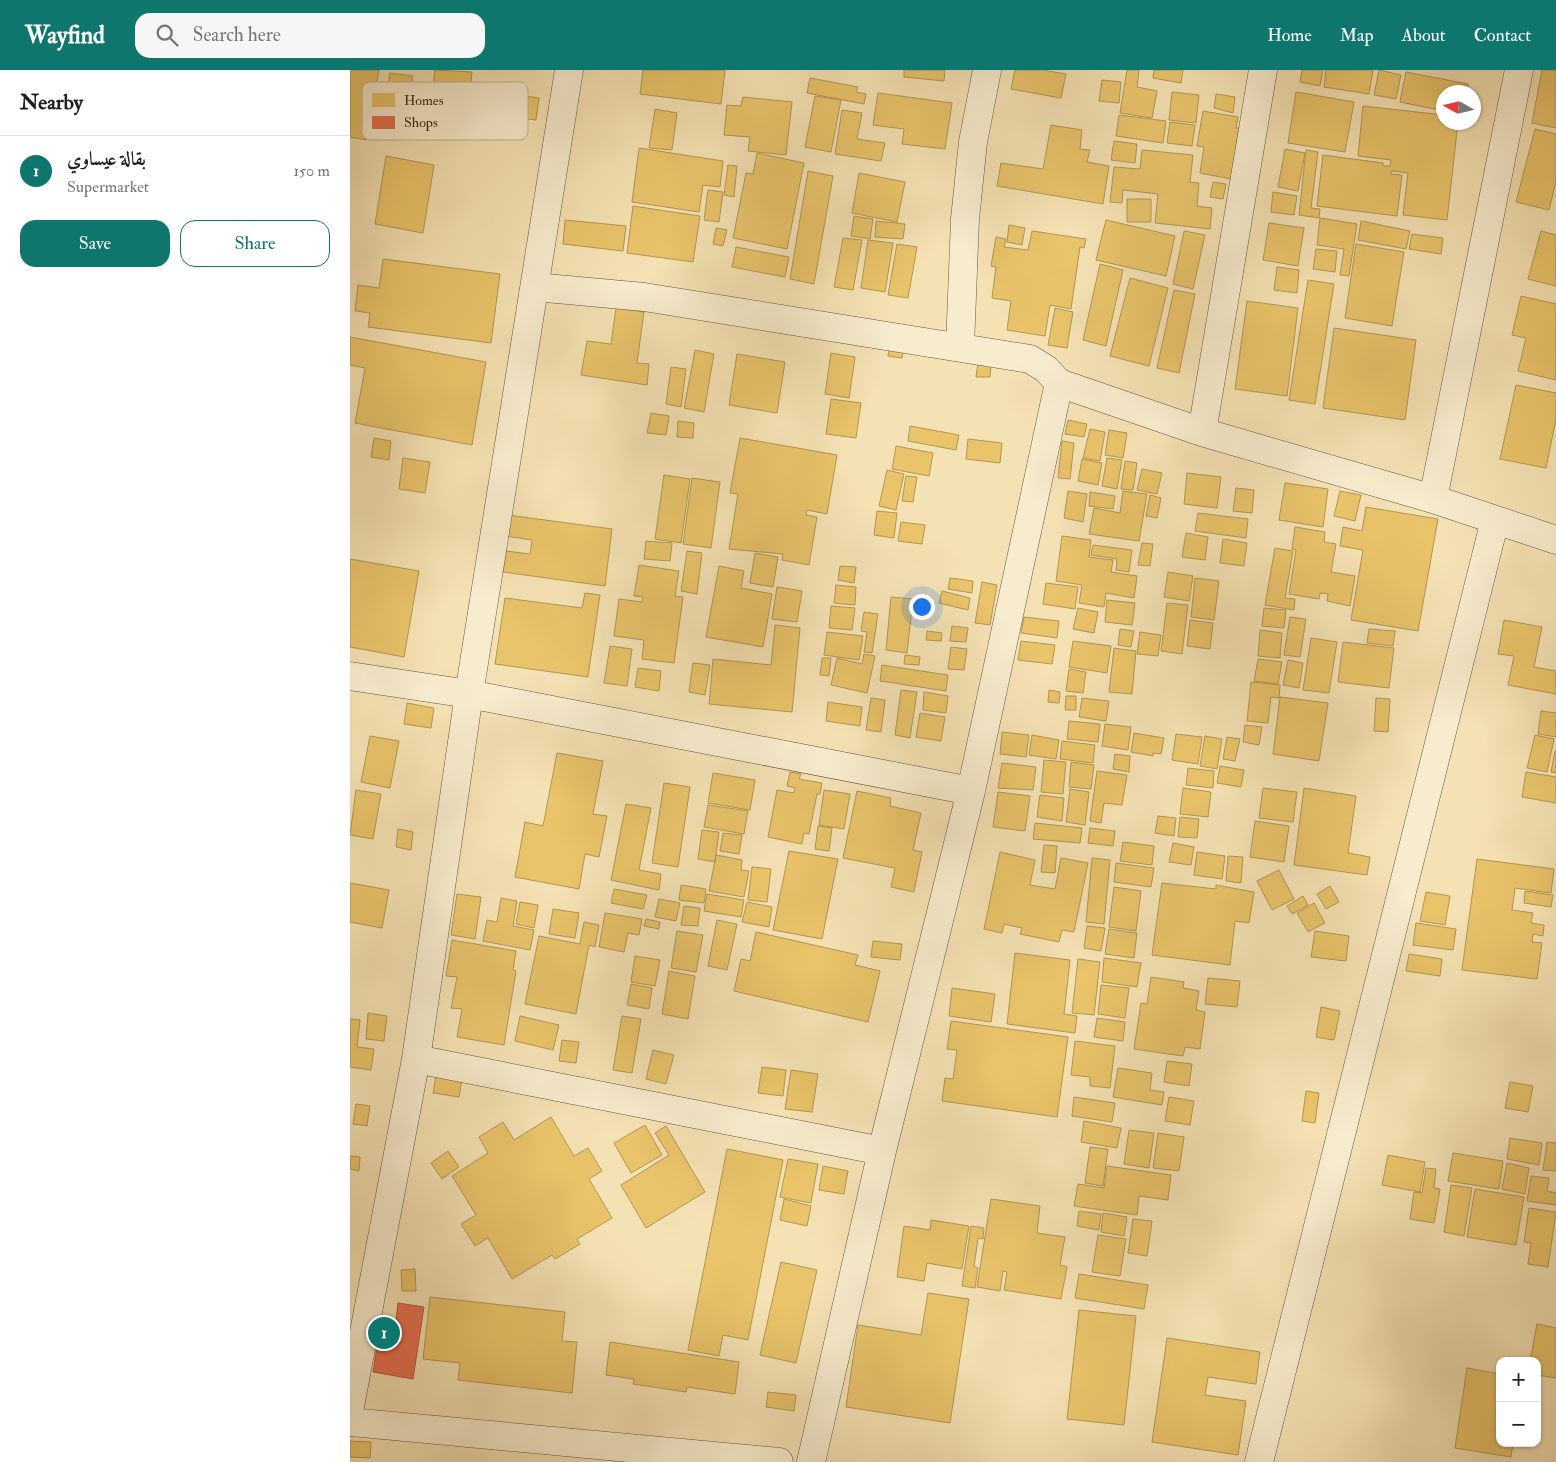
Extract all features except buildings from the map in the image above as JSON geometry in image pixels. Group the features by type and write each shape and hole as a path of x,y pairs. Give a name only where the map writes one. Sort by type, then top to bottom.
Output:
{"street":[{"path":"350,1406 416,1059 469,694 569,70"},
{"path":"960,347 965,219 973,142 987,70"},
{"path":"1202,432 1263,70"},
{"path":"1433,499 1519,70"},
{"path":"535,288 644,298 1030,359 1046,370 1059,383 1202,432 1433,499 1556,540"},
{"path":"811,1462 882,1151 971,791 1059,383"},
{"path":"1259,1462 1495,520"},
{"path":"350,676 469,694 971,791"},
{"path":"416,1059 882,1151"},
{"path":"350,1422 780,1462"}],"place":[{"name":"بقالة عيساوي","path":"384,1333"}]}
